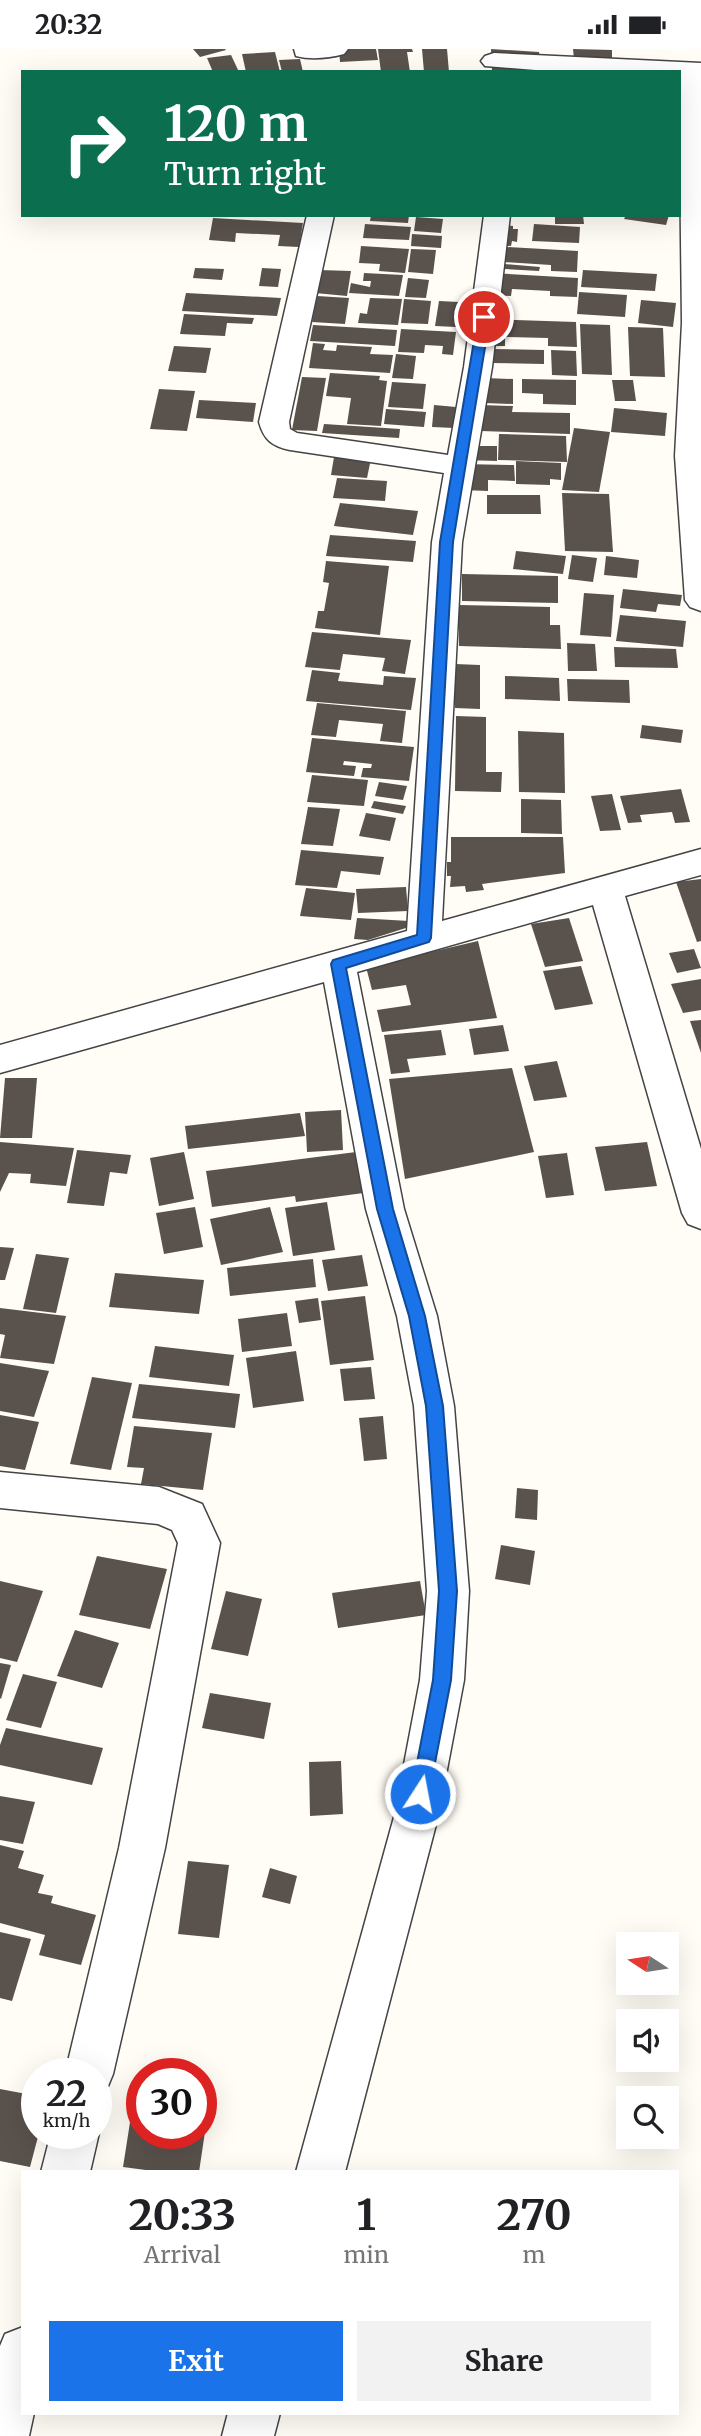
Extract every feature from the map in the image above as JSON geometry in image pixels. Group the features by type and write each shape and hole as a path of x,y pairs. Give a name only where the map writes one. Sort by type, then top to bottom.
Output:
{"street":[{"path":"304,50 335,49"},
{"path":"304,50 319,70"},
{"path":"494,60 682,65 698,229 698,323 690,456 701,600"},
{"path":"321,217 274,422 277,434 290,441 460,467"},
{"path":"424,938 447,542 478,367 497,217"},
{"path":"0,1059 701,862"},
{"path":"605,887 701,1213"},
{"path":"321,2170 416,1817 442,1680 448,1591 434,1406 417,1316 385,1209 338,964"},
{"path":"0,1490 159,1506 187,1517 199,1543 142,1848 93,2058"},
{"path":"66,2170 71,2149"},
{"path":"3,2436 21,2360"},
{"path":"248,2436 253,2415"}],"building":[{"path":"193,49 225,49 226,50 200,57"},
{"path":"339,49 376,49 378,60 340,62"},
{"path":"378,49 412,49 413,52 407,52 410,70 381,70"},
{"path":"422,49 447,49 449,70 424,70"},
{"path":"491,49 539,52 540,59 574,59 573,49 612,50 612,63 582,70 492,70"},
{"path":"275,52 280,70 246,70 242,54"},
{"path":"231,55 238,70 212,70 207,58"},
{"path":"300,59 303,70 282,70 279,60"},
{"path":"371,217 409,217 408,223 370,221"},
{"path":"416,217 443,219 441,233 414,231"},
{"path":"555,217 583,217 584,224 555,224"},
{"path":"625,217 668,217 666,225 624,219"},
{"path":"213,218 303,223 299,247 278,246 280,235 236,233 235,242 209,240"},
{"path":"365,224 411,227 409,240 363,238"},
{"path":"494,224 518,229 517,242 512,241 511,246 491,245"},
{"path":"534,224 580,227 579,243 532,241"},
{"path":"412,234 442,236 441,248 411,246"},
{"path":"361,246 409,249 405,273 379,271 380,264 359,263"},
{"path":"490,246 578,251 577,272 551,271 551,265 504,262 540,267 539,271 487,268"},
{"path":"411,249 436,250 433,274 408,272"},
{"path":"195,268 224,269 222,280 193,278"},
{"path":"262,268 281,269 278,287 259,286"},
{"path":"319,270 351,271 347,296 315,293"},
{"path":"583,270 657,274 655,291 581,287"},
{"path":"364,273 403,275 399,296 349,293 351,283 370,287 371,281 363,281"},
{"path":"491,273 578,278 577,297 550,296 550,291 512,289 511,296 488,295"},
{"path":"408,278 429,280 426,298 405,297"},
{"path":"579,292 627,295 625,317 577,314"},
{"path":"186,293 281,298 277,316 182,311"},
{"path":"317,296 349,298 345,324 312,322"},
{"path":"370,298 402,299 398,325 358,323 360,313 367,314"},
{"path":"404,299 431,301 428,324 401,323"},
{"path":"641,300 676,303 673,327 638,323"},
{"path":"439,301 459,302 456,327 435,326"},
{"path":"184,314 254,318 252,324 227,323 225,336 180,334"},
{"path":"486,319 576,322 577,347 548,346 548,338 505,337 505,346 486,346"},
{"path":"580,324 610,325 612,375 582,374"},
{"path":"313,325 397,330 395,346 310,341"},
{"path":"628,327 663,328 665,377 630,376"},
{"path":"401,329 456,332 453,355 442,354 443,346 425,345 424,353 398,352"},
{"path":"313,343 325,344 323,350 336,351 337,345 372,347 370,354 393,355 390,373 309,368"},
{"path":"174,346 211,348 206,373 168,371"},
{"path":"490,349 544,350 544,364 490,363"},
{"path":"551,350 576,351 577,376 552,375"},
{"path":"396,354 416,356 413,379 392,378"},
{"path":"330,373 380,376 379,380 387,381 381,426 347,424 351,398 326,396"},
{"path":"302,377 326,378 317,431 292,430"},
{"path":"485,378 513,379 513,404 484,403"},
{"path":"522,379 576,380 576,405 543,404 543,394 522,393"},
{"path":"612,380 633,380 636,401 615,401"},
{"path":"392,382 426,384 423,409 388,407"},
{"path":"159,389 195,391 187,431 150,429"},
{"path":"199,400 256,403 253,422 196,418"},
{"path":"434,405 456,407 454,428 432,427"},
{"path":"481,405 513,406 512,412 570,413 570,434 481,431"},
{"path":"614,408 667,413 665,436 611,432"},
{"path":"386,409 426,412 424,427 384,424"},
{"path":"324,424 400,429 399,438 322,433"},
{"path":"574,428 610,432 599,492 562,490"},
{"path":"499,434 566,436 567,462 498,460"},
{"path":"336,445 373,449 367,478 331,475"},
{"path":"465,446 497,446 497,461 464,460"},
{"path":"516,461 561,463 561,480 550,479 550,485 516,484"},
{"path":"462,464 514,465 515,481 488,480 488,491 462,490"},
{"path":"337,478 387,481 385,501 333,498"},
{"path":"562,493 609,494 613,552 565,551"},
{"path":"487,495 540,495 541,514 487,514"},
{"path":"340,503 418,511 413,535 334,526"},
{"path":"330,535 416,541 413,562 326,556"},
{"path":"516,551 566,556 563,574 513,569"},
{"path":"572,555 597,558 593,582 568,579"},
{"path":"606,556 639,560 637,578 604,575"},
{"path":"326,561 389,566 380,635 315,628 318,611 324,611 329,583 323,582"},
{"path":"462,574 558,576 558,603 462,601"},
{"path":"623,589 682,595 680,606 658,604 656,612 620,608"},
{"path":"584,593 614,595 611,637 580,635"},
{"path":"459,605 550,607 550,625 560,625 561,649 459,646"},
{"path":"620,615 686,621 683,647 616,641"},
{"path":"312,632 411,640 405,674 382,671 385,658 343,654 340,670 305,667"},
{"path":"567,643 595,644 597,671 568,671"},
{"path":"614,647 676,649 678,668 615,667"},
{"path":"455,664 480,665 480,709 455,708"},
{"path":"312,670 340,673 338,681 383,685 384,676 416,678 411,710 306,701"},
{"path":"505,676 559,678 560,701 505,699"},
{"path":"567,679 629,680 630,703 568,701"},
{"path":"317,703 406,711 402,743 380,741 383,724 339,720 336,737 311,735"},
{"path":"456,716 486,717 486,772 502,772 501,792 455,791"},
{"path":"642,725 683,730 681,743 640,738"},
{"path":"518,731 564,733 565,793 519,792"},
{"path":"312,738 414,747 409,781 361,777 363,768 371,768 372,764 344,761 343,765 356,766 354,776 306,772"},
{"path":"312,775 368,780 364,806 307,802"},
{"path":"379,782 407,786 403,800 375,796"},
{"path":"681,789 690,822 675,823 672,812 640,815 642,822 628,823 620,796"},
{"path":"612,794 621,830 600,831 591,796"},
{"path":"521,799 561,800 562,834 521,833"},
{"path":"374,801 406,806 403,814 371,808"},
{"path":"308,807 340,809 333,846 301,844"},
{"path":"366,813 396,818 390,841 359,836"},
{"path":"451,837 563,837 565,873 482,884 484,890 466,892 465,886 450,887 451,876 447,876 447,862 451,862"},
{"path":"301,850 384,857 380,875 341,871 337,888 295,885"},
{"path":"701,879 701,941 697,942 676,882"},
{"path":"406,887 408,911 358,913 356,889"},
{"path":"306,888 355,893 351,920 300,916"},
{"path":"357,918 409,921 409,927 368,940 354,939"},
{"path":"569,918 583,961 545,967 531,924"},
{"path":"478,941 497,1018 382,1032 377,1010 411,1005 406,985 372,990 366,967"},
{"path":"694,949 701,968 677,973 669,953"},
{"path":"581,966 593,1004 555,1010 543,971"},
{"path":"701,979 701,1010 683,1013 671,984"},
{"path":"701,1020 701,1053 690,1021"},
{"path":"503,1025 509,1051 474,1055 469,1029"},
{"path":"441,1030 446,1055 407,1059 410,1072 391,1074 384,1035"},
{"path":"557,1061 567,1097 534,1101 524,1066"},
{"path":"512,1068 534,1152 405,1179 389,1079"},
{"path":"5,1078 37,1078 32,1138 0,1138"},
{"path":"341,1110 343,1150 307,1152 305,1112"},
{"path":"300,1113 305,1136 188,1149 185,1126"},
{"path":"0,1142 74,1148 66,1186 30,1183 31,1174 9,1173 0,1192"},
{"path":"647,1142 657,1186 605,1191 595,1147"},
{"path":"77,1150 131,1155 127,1174 110,1172 104,1206 67,1203"},
{"path":"364,1151 371,1192 296,1202 295,1196 212,1207 206,1171"},
{"path":"184,1152 194,1199 159,1206 150,1158"},
{"path":"567,1153 574,1195 546,1198 538,1156"},
{"path":"327,1202 335,1250 293,1256 285,1208"},
{"path":"195,1207 203,1247 164,1254 156,1213"},
{"path":"270,1207 283,1252 221,1265 210,1219"},
{"path":"0,1247 14,1248 5,1280 0,1280"},
{"path":"36,1254 69,1258 56,1313 23,1309"},
{"path":"362,1255 368,1286 328,1291 322,1260"},
{"path":"313,1259 316,1287 230,1296 227,1268"},
{"path":"115,1273 204,1280 199,1314 109,1307"},
{"path":"365,1296 374,1360 330,1365 321,1301"},
{"path":"318,1298 321,1320 299,1323 295,1301"},
{"path":"0,1308 66,1316 54,1364 0,1358 5,1335 0,1334"},
{"path":"287,1313 292,1346 242,1352 238,1319"},
{"path":"155,1346 234,1355 229,1386 149,1377"},
{"path":"296,1351 304,1401 253,1408 246,1358"},
{"path":"0,1363 49,1371 34,1417 0,1411"},
{"path":"371,1367 375,1399 344,1401 340,1369"},
{"path":"92,1377 132,1383 111,1470 70,1464"},
{"path":"139,1384 240,1394 235,1428 132,1418"},
{"path":"0,1415 39,1422 25,1470 0,1466"},
{"path":"383,1416 387,1459 364,1461 359,1418"},
{"path":"134,1426 212,1433 203,1490 141,1484 144,1468 127,1467"},
{"path":"517,1488 538,1490 537,1520 515,1518"},
{"path":"501,1545 535,1551 530,1585 495,1579"},
{"path":"97,1556 167,1569 150,1629 79,1615"},
{"path":"0,1581 43,1591 17,1662 0,1658"},
{"path":"420,1581 426,1615 338,1628 332,1593"},
{"path":"226,1591 262,1599 248,1656 211,1649"},
{"path":"75,1630 119,1643 102,1688 57,1676"},
{"path":"0,1663 11,1665 1,1699 0,1698"},
{"path":"23,1674 57,1682 41,1728 6,1720"},
{"path":"210,1693 271,1703 264,1739 202,1728"},
{"path":"6,1728 103,1748 92,1785 0,1765 0,1745"},
{"path":"341,1761 343,1814 310,1816 309,1762"},
{"path":"0,1796 35,1802 23,1844 0,1840"},
{"path":"0,1845 24,1851 18,1868 44,1875 38,1893 53,1896 51,1903 96,1915 81,1965 39,1955 45,1935 0,1923"},
{"path":"188,1861 229,1865 219,1938 178,1934"},
{"path":"270,1868 297,1876 290,1904 262,1897"},
{"path":"0,1932 31,1939 12,2001 0,1998"},
{"path":"0,2089 21,2093 21,2149 35,2149 30,2167 0,2161"},
{"path":"126,2148 202,2149 199,2170 146,2170 123,2167"}],"route":[{"path":"420,1794 442,1680 448,1591 434,1406 417,1316 385,1209 338,964 424,938 447,542 478,367 484,317"}]}
